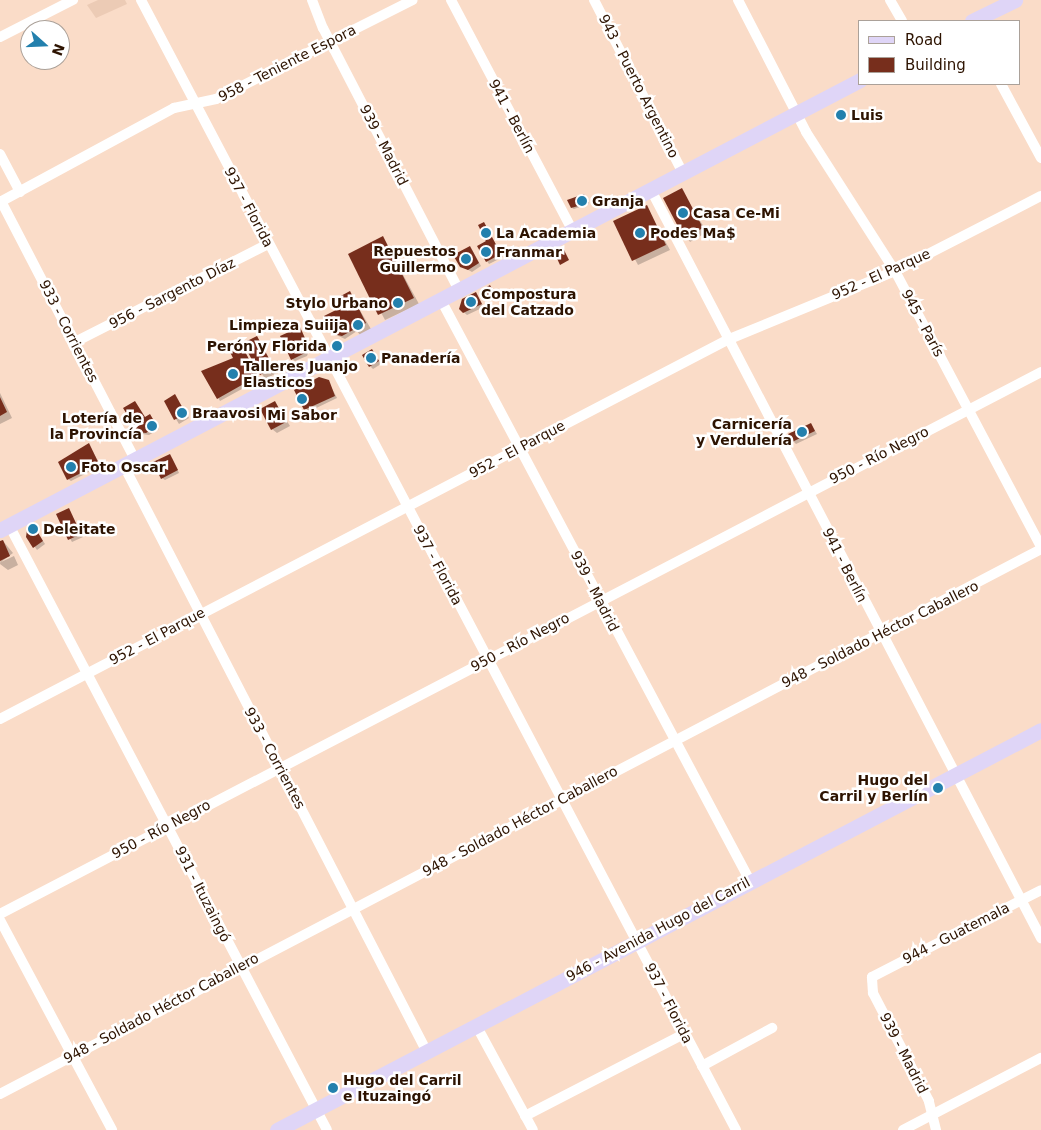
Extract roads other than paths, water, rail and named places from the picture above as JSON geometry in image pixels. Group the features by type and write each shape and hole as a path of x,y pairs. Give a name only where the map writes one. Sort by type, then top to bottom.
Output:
{"main road":[{"path":"974,20 1015,0"},
{"path":"4,527 130,463 329,356 442,300 858,81"},
{"name":"946 - Avenida Hugo del Carril","path":"277,1130 636,940 1041,730"}],"street":[{"path":"0,37 73,0"},
{"name":"937 - Florida","path":"141,0 268,244 329,356 406,507 736,1130"},
{"name":"939 - Madrid","path":"312,0 330,41 459,290"},
{"name":"958 - Teniente Espora","path":"1,201 174,108 216,99 413,0"},
{"name":"941 - Berlín","path":"451,0 573,231"},
{"name":"943 - Puerto Argentino","path":"594,0 684,173"},
{"name":"945 - París","path":"738,0 796,114 895,271 1041,548"},
{"path":"890,0 901,20"},
{"path":"1003,85 1041,158"},
{"path":"0,154 20,192"},
{"name":"941 - Berlín","path":"651,190 881,636 1041,938"},
{"name":"952 - El Parque","path":"0,719 200,613 727,340 895,271 1041,196"},
{"name":"933 - Corrientes","path":"1,201 75,342 200,613 426,1050"},
{"name":"956 - Sargento Díaz","path":"75,342 268,244"},
{"name":"939 - Madrid","path":"442,300 521,447 598,600 672,740 750,881"},
{"name":"950 - Río Negro","path":"0,914 598,600 1041,372"},
{"name":"931 - Ituzaingó","path":"4,527 87,674 327,1130"},
{"name":"948 - Soldado Héctor Caballero","path":"0,1094 353,907 562,801 672,740 881,636 1041,548"},
{"name":"944 - Guatemala","path":"872,977 1041,890"},
{"path":"0,920 112,1130"},
{"name":"939 - Madrid","path":"872,977 873,993 929,1101 936,1130"},
{"path":"476,1025 533,1130"},
{"path":"702,1066 772,1028"},
{"path":"525,1116 684,1034"},
{"path":"903,1130 1041,1058"}],"place":[{"name":"Luis","path":"841,115"},
{"name":"Granja","path":"582,201"},
{"name":"Casa Ce-Mi","path":"683,213"},
{"name":"La Academia","path":"486,233"},
{"name":"Podes Ma$","path":"640,233"},
{"name":"Franmar","path":"486,252"},
{"name":"Repuestos Guillermo","path":"466,259"},
{"name":"Compostura del Catzado","path":"471,302"},
{"name":"Stylo Urbano","path":"398,303"},
{"name":"Limpieza Suiija","path":"358,325"},
{"name":"Perón y Florida","path":"337,346"},
{"name":"Panadería","path":"371,358"},
{"name":"Talleres Juanjo Elasticos","path":"233,374"},
{"name":"Mi Sabor","path":"302,399"},
{"name":"Braavosi","path":"182,413"},
{"name":"Lotería de la Provincía","path":"152,426"},
{"name":"Carnicería y Verdulería","path":"802,432"},
{"name":"Foto Oscar","path":"71,467"},
{"name":"Deleitate","path":"33,529"},
{"name":"Hugo del Carril y Berlín","path":"938,788"},
{"name":"Hugo del Carril e Ituzaingó","path":"333,1088"}]}
